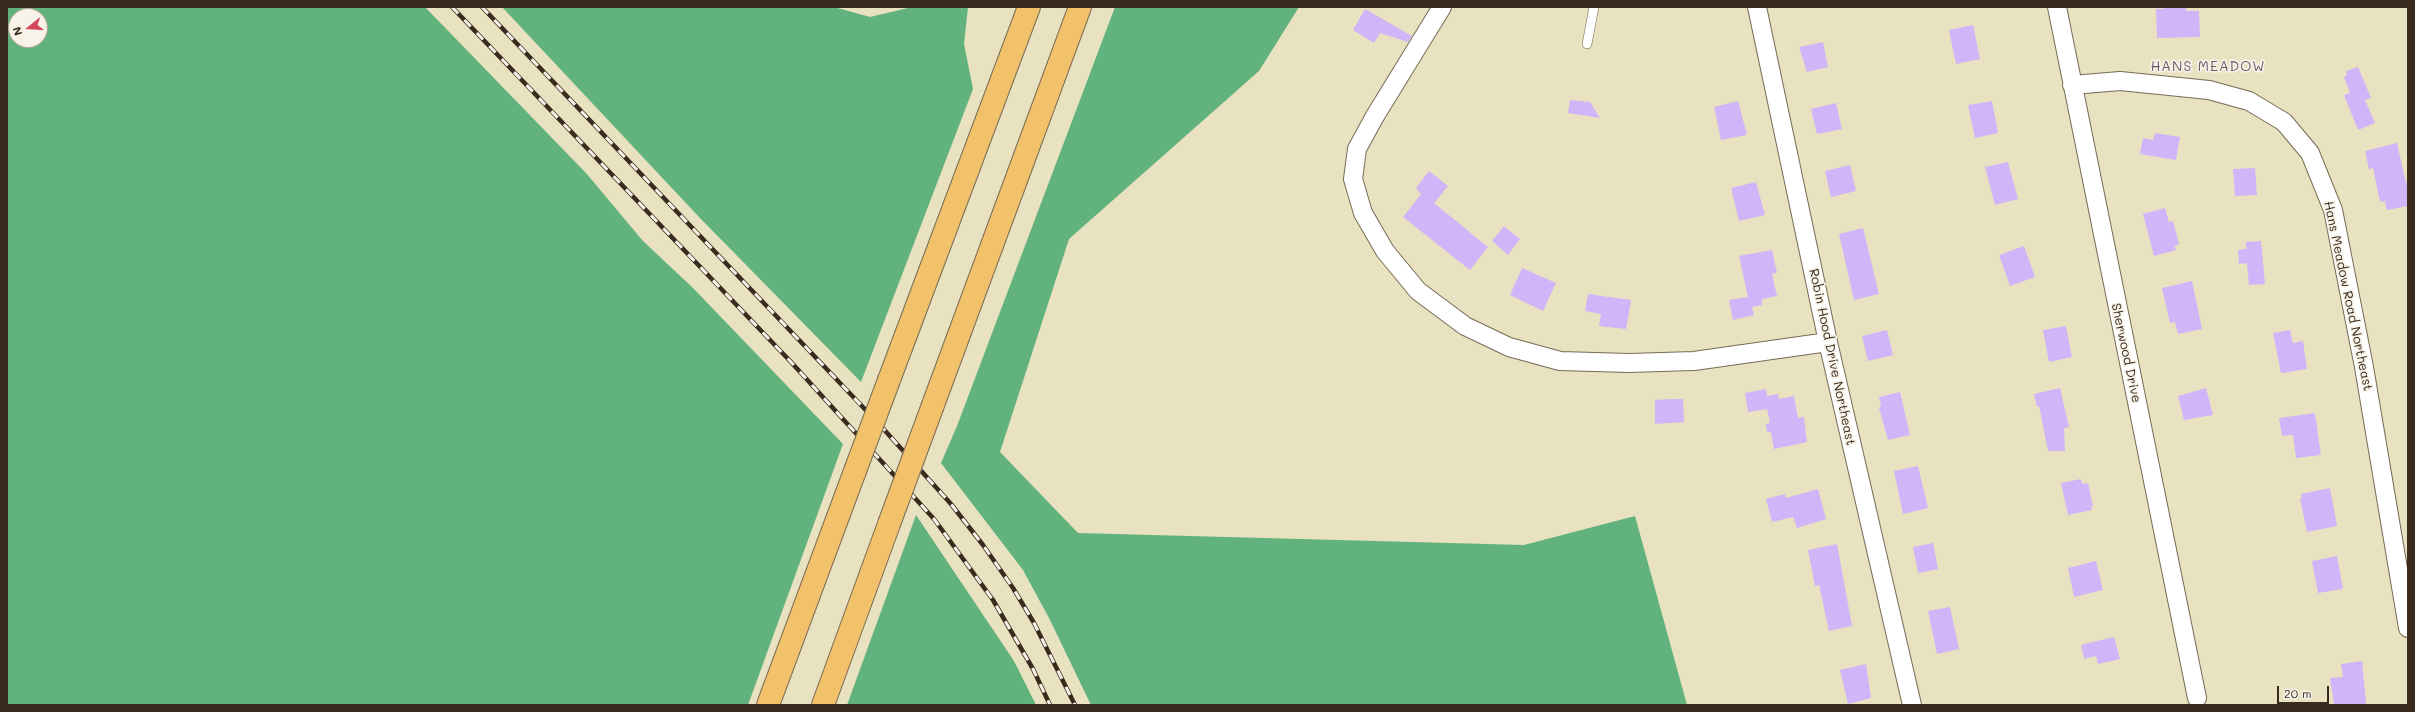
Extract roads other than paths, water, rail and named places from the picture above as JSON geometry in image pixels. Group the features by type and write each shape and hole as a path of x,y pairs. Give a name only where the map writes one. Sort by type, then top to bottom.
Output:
{"highway":[{"path":"768,705 1029,7"},
{"path":"823,705 1080,7"}],"street":[{"path":"1442,7 1375,116 1357,149 1353,179 1363,213 1385,252 1418,291 1465,326 1508,347 1560,361 1629,363 1694,361 1828,342"},
{"name":"Robin Hood Drive Northeast","path":"1757,7 1828,342 1912,705"},
{"name":"Sherwood Drive","path":"2057,7 2197,698"},
{"name":"Hans Meadow Road Northeast","path":"2072,85 2120,81 2209,90 2250,101 2284,122 2310,154 2332,210 2364,367 2408,628"}],"lane":[{"path":"1587,44 1594,7"}],"railway":[{"path":"452,7 791,362 934,519 993,600 1033,669 1050,705"},
{"path":"482,7 879,424 951,504 983,545 1013,588 1034,623 1075,705"}],"district":[{"name":"HANS MEADOW","path":"2208,67"}]}
